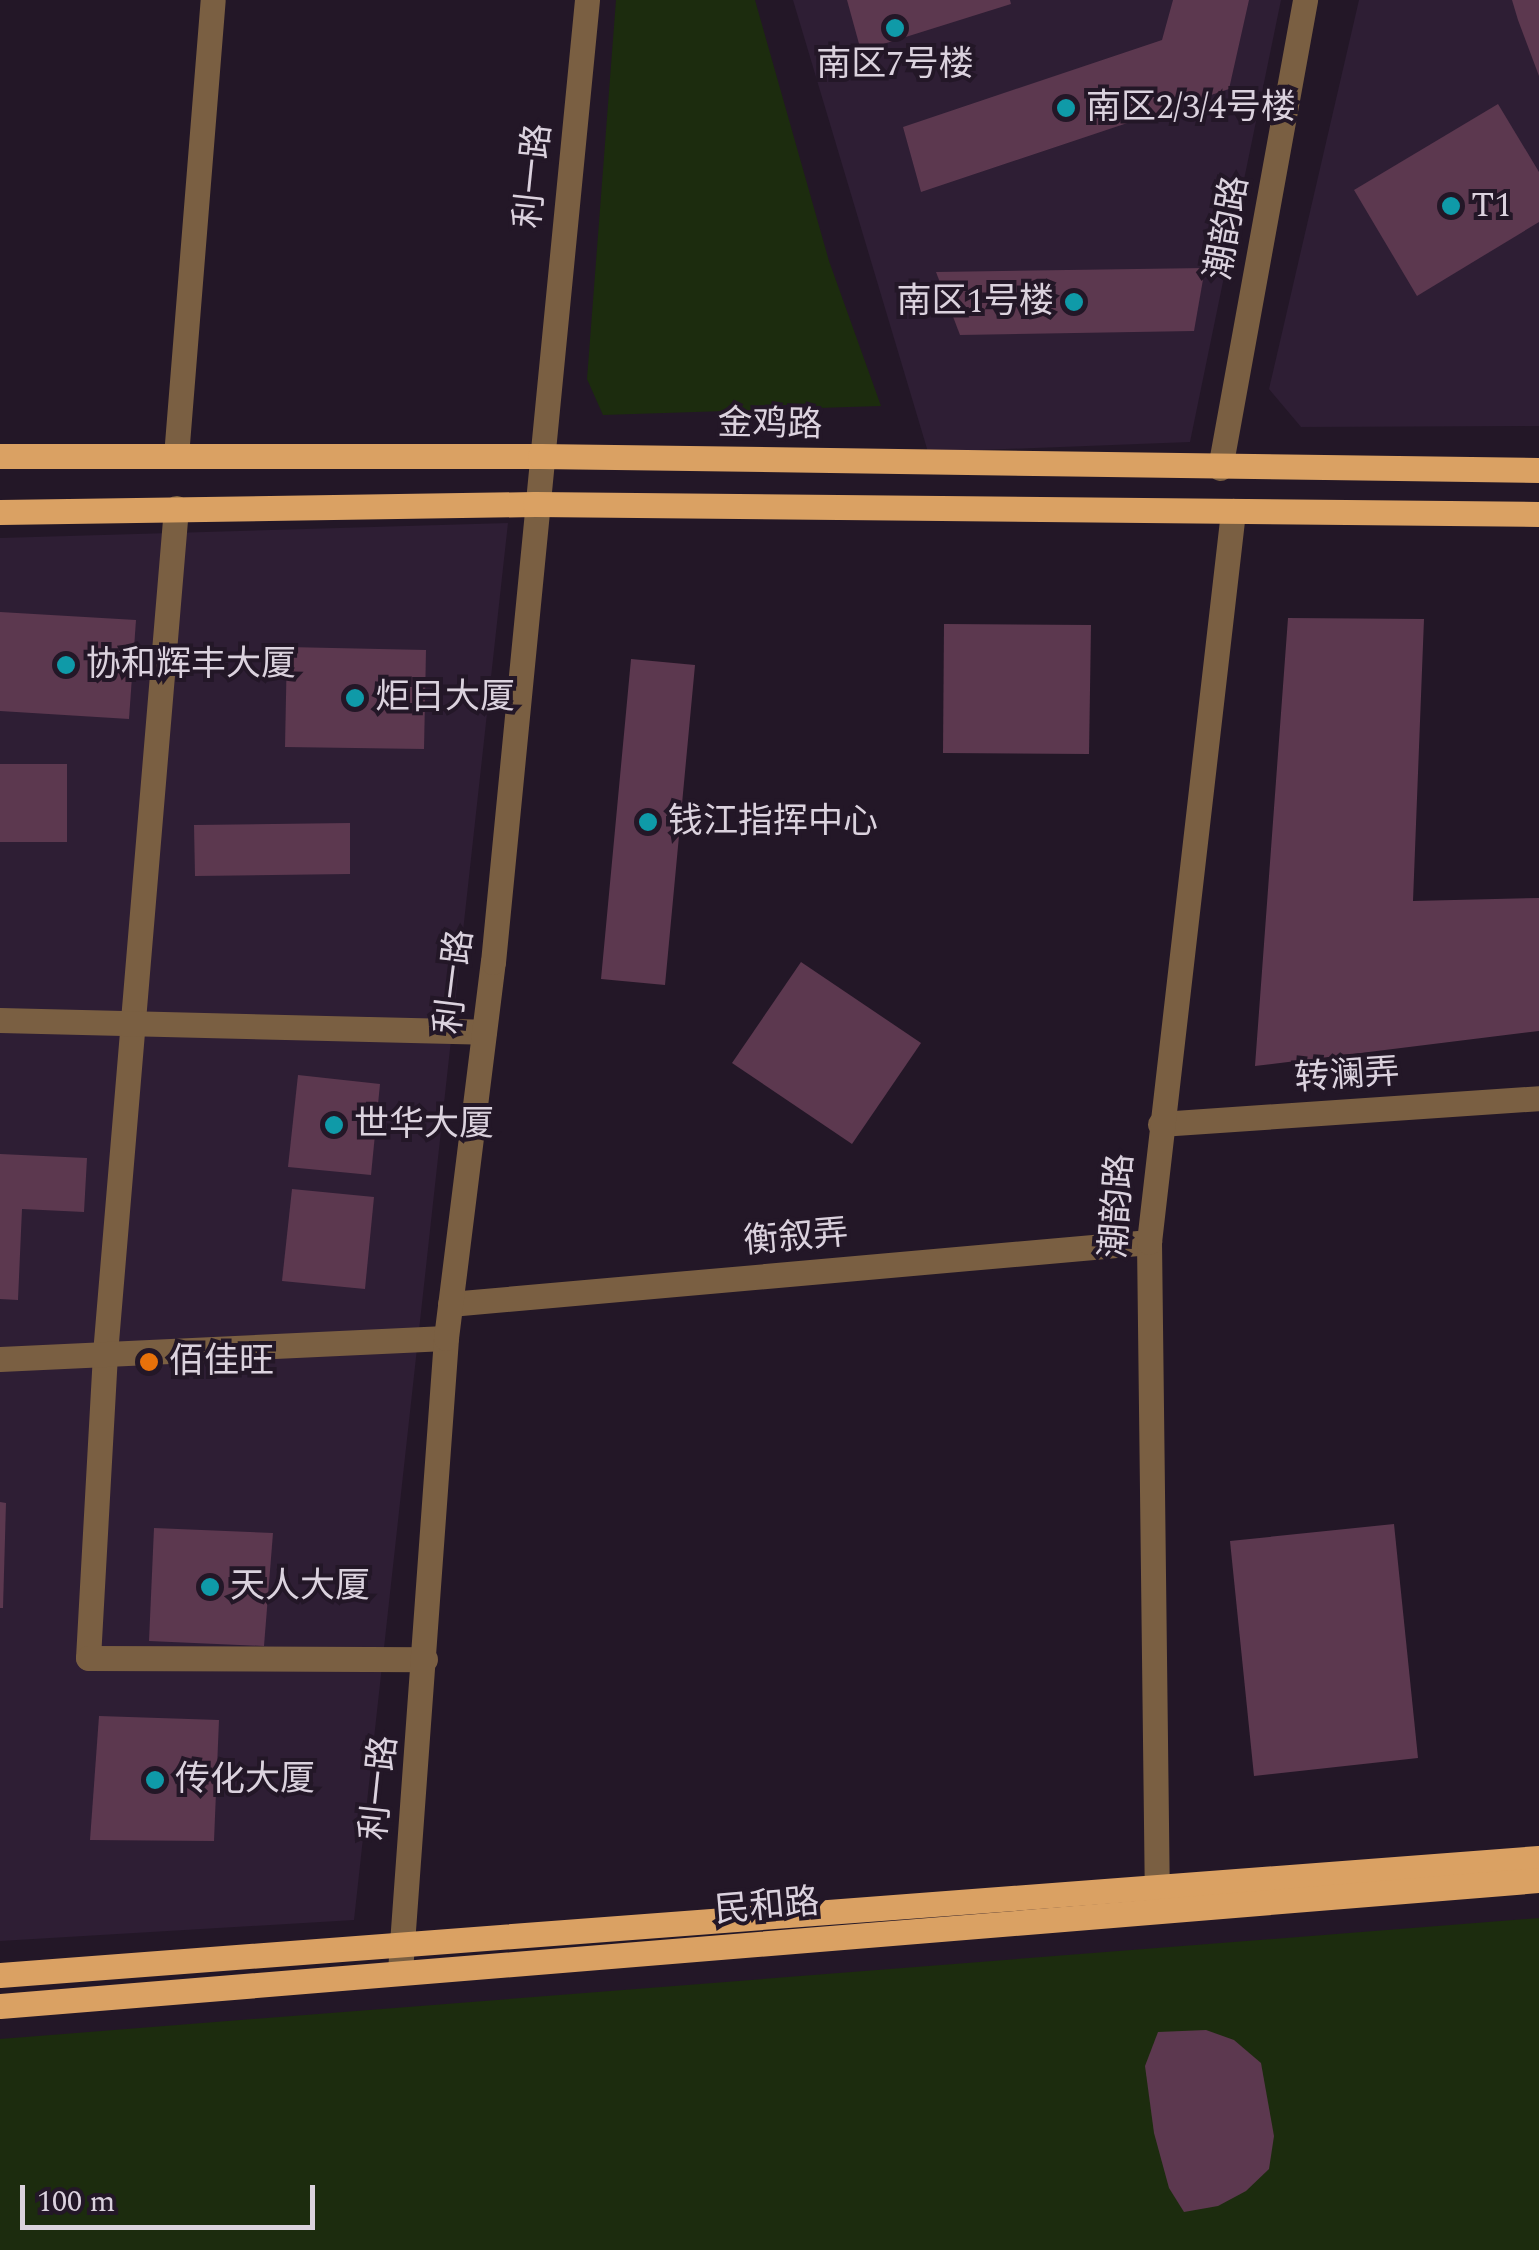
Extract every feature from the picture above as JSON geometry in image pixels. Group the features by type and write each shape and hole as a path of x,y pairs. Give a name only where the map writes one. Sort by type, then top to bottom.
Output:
{"main road":[{"name":"金鸡路","path":"0,456 540,456 1539,470"},
{"path":"0,512 535,504 1539,514"},
{"name":"民和路","path":"0,2006 399,1959 1157,1899 1539,1858"},
{"name":"民和路","path":"1157,1899 1539,1880"},
{"name":"民和路","path":"0,1975 399,1959"}],"street":[{"path":"176,456 212,0"},
{"name":"利一路","path":"399,1959 426,1659 446,1338 484,1032 587,0"},
{"name":"潮韵路","path":"1220,468 1305,0"},
{"path":"176,508 106,1354 88,1658 426,1659"},
{"name":"潮韵路","path":"1157,1899 1149,1242 1233,511"},
{"path":"0,1020 484,1032"},
{"name":"转澜弄","path":"1160,1124 1539,1098"},
{"name":"衡叙弄","path":"450,1304 1149,1242"},
{"path":"0,1359 446,1338"}],"shaded area":[{"path":"793,0 1281,0 1190,442 928,452"},
{"path":"1359,0 1539,0 1539,426 1301,427 1269,389"},
{"path":"508,523 354,1920 0,1941 0,538"}],"green space":[{"path":"616,0 755,0 829,261 881,406 603,415 587,379"},
{"path":"1539,1918 1539,2250 0,2250 0,2039"}],"building":[{"name":"南区7号楼","path":"847,0 1010,0 1011,4 861,51"},
{"name":"南区2/3/4号楼","path":"1173,0 1249,0 1229,89 921,192 903,127 1162,40"},
{"path":"1512,0 1539,0 1539,76 1518,20"},
{"name":"T1","path":"1498,104 1539,172 1539,222 1417,296 1354,190"},
{"name":"南区1号楼","path":"1205,268 1194,331 960,335 936,272"},
{"name":"协和辉丰大厦","path":"0,612 136,620 129,719 0,711"},
{"path":"1288,618 1424,619 1413,901 1539,898 1539,1031 1255,1066"},
{"path":"944,624 1091,625 1089,754 943,753"},
{"name":"炬日大厦","path":"287,647 426,650 424,749 285,747"},
{"name":"钱江指挥中心","path":"631,659 695,665 665,985 601,979"},
{"path":"0,764 67,764 67,842 0,842"},
{"path":"350,823 350,874 195,876 194,825"},
{"path":"801,962 921,1043 852,1144 732,1063"},
{"name":"世华大厦","path":"298,1075 380,1084 371,1175 288,1167"},
{"path":"0,1154 87,1158 84,1212 22,1209 18,1300 0,1299"},
{"name":"世华大厦","path":"292,1189 374,1197 365,1289 282,1281"},
{"path":"0,1502 6,1503 3,1608 0,1608"},
{"path":"1394,1524 1418,1758 1254,1776 1230,1541"},
{"name":"天人大厦","path":"154,1528 273,1533 264,1646 149,1641"},
{"name":"传化大厦","path":"99,1716 219,1720 214,1841 90,1840"},
{"path":"1206,2030 1234,2040 1261,2063 1274,2136 1269,2169 1246,2191 1218,2206 1184,2212 1169,2188 1154,2133 1145,2066 1158,2032"}],"place":[{"name":"南区7号楼","path":"895,28"},
{"name":"南区2/3/4号楼","path":"1066,108"},
{"name":"T1","path":"1451,206"},
{"name":"南区1号楼","path":"1074,302"},
{"name":"协和辉丰大厦","path":"66,665"},
{"name":"炬日大厦","path":"355,698"},
{"name":"钱江指挥中心","path":"648,822"},
{"name":"世华大厦","path":"334,1125"},
{"name":"佰佳旺","path":"149,1362"},
{"name":"天人大厦","path":"210,1587"},
{"name":"传化大厦","path":"155,1780"}]}
